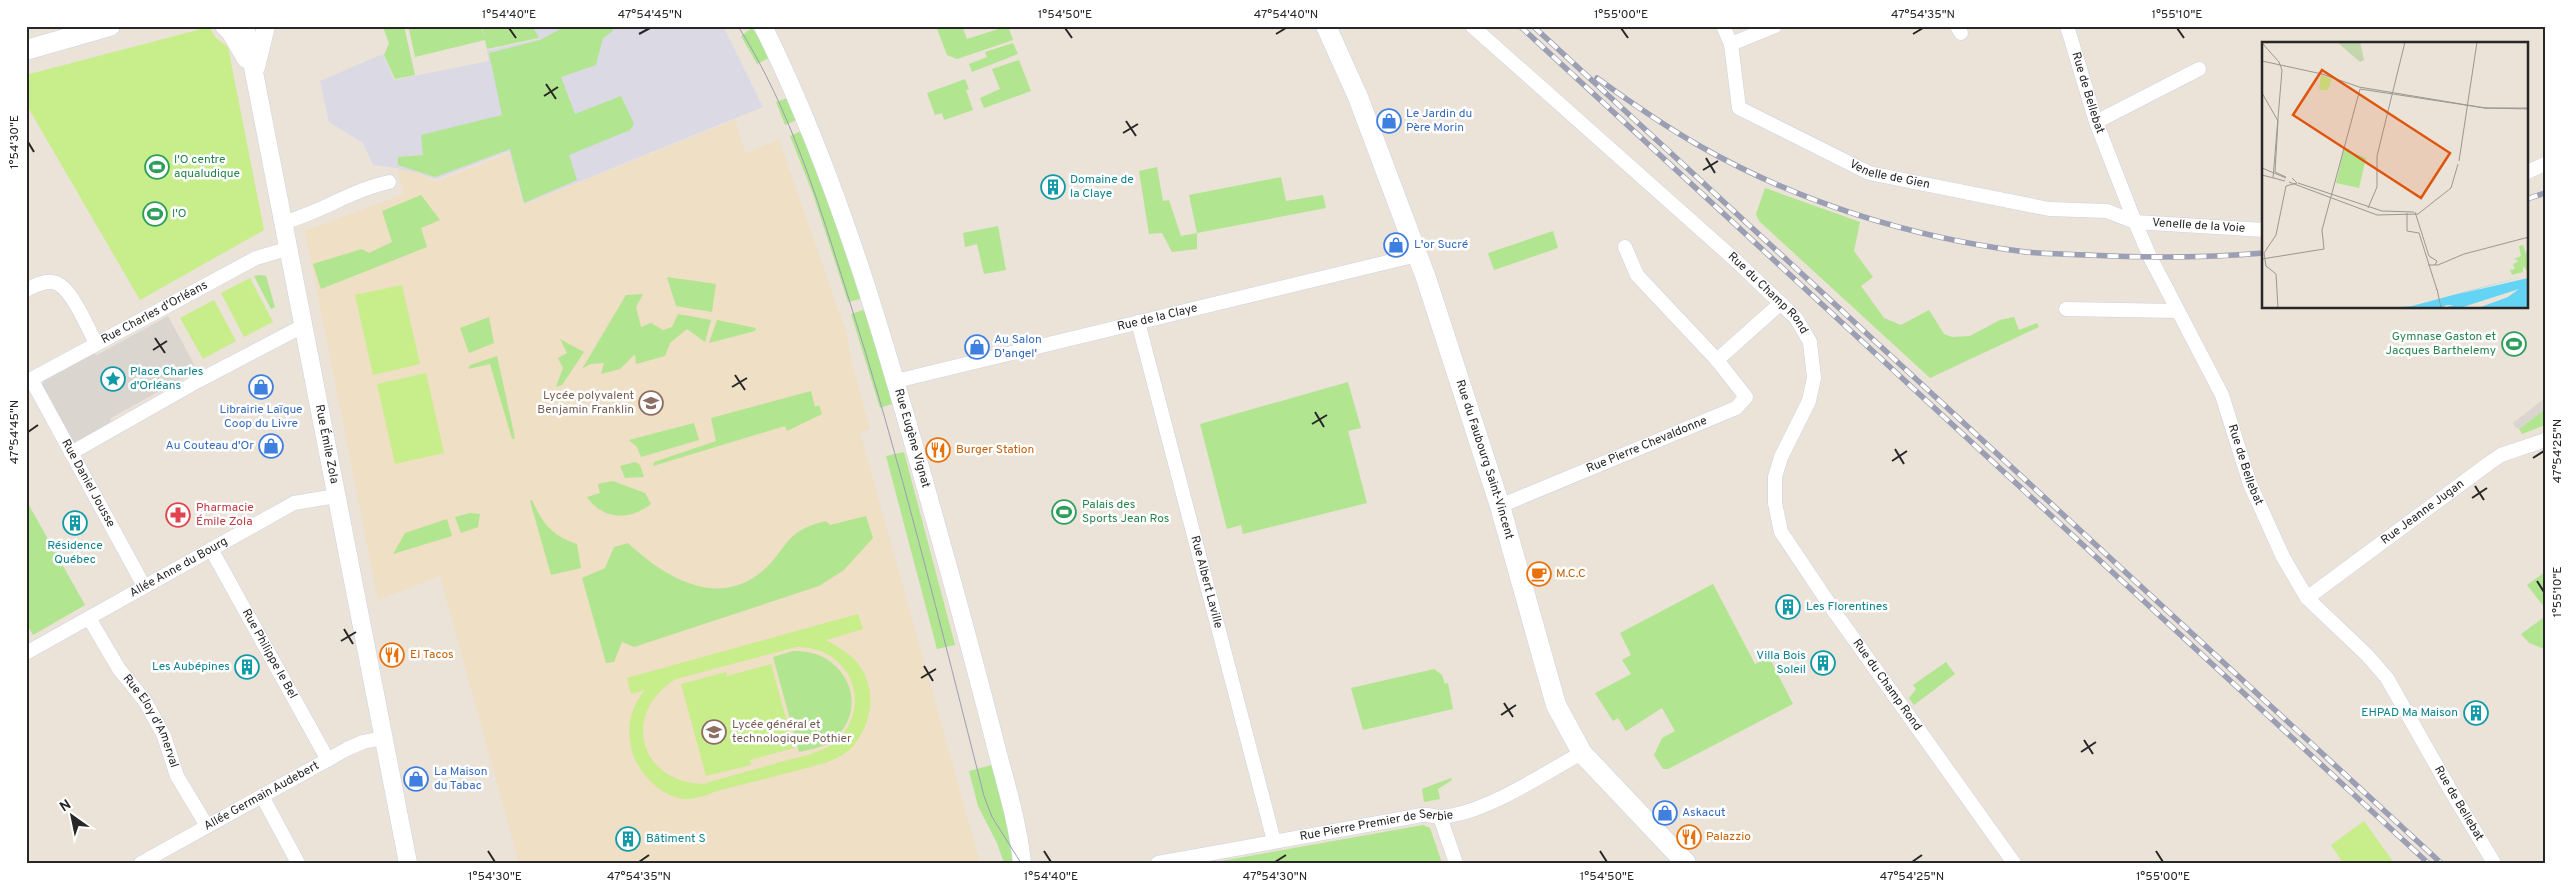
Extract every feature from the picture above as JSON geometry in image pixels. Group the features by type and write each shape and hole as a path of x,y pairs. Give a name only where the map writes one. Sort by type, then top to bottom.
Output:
{"main road":[{"path":"26,50 82,30 110,26"},
{"name":"Rue du Faubourg Saint-Vincent","path":"1326,26 1365,115 1417,255 1500,506 1553,697 1582,752 1643,814 1686,863"}],"street":[{"path":"224,26 242,50 254,78"},
{"name":"Rue Émile Zola","path":"246,26 254,78 287,249 408,863"},
{"path":"254,78 266,26"},
{"name":"Rue Eugène Vignat","path":"763,26 794,90 827,169 896,381 986,706 1012,810 1022,863"},
{"name":"Rue du Champ Rond","path":"1472,26 1641,176 1796,318 1810,342 1814,378 1809,401 1781,458 1775,477 1775,502 1781,532 1809,575 2014,863"},
{"name":"Venelle de Gien","path":"1723,26 1731,44 1739,108 1869,173 2049,209 2107,210 2135,222"},
{"path":"1731,44 1775,26"},
{"name":"Rue de Bellebat","path":"2067,26 2096,122 2135,222 2177,311 2222,395 2250,484 2282,557 2307,598 2367,655 2387,678 2457,803 2494,863"},
{"path":"2096,122 2199,69"},
{"path":"2528,172 2545,164"},
{"path":"282,223 301,218 366,189 389,182"},
{"name":"Venelle de la Voie","path":"2135,222 2262,230"},
{"name":"Rue Pierre Chevaldonne","path":"1500,506 1736,408 1746,397 1717,360 1637,275 1625,247"},
{"name":"Rue Charles d'Orléans","path":"28,380 96,343 101,343 256,258 287,249"},
{"name":"Rue de la Claye","path":"896,381 1417,255"},
{"path":"26,290 45,282 58,283 62,286 72,297 96,343"},
{"path":"1717,360 1781,303"},
{"path":"2066,309 2177,311"},
{"name":"Rue Albert Laville","path":"1138,322 1274,840"},
{"path":"71,453 196,382 303,326"},
{"name":"Rue Daniel Jousse","path":"28,380 71,453 144,586"},
{"name":"Rue Jeanne Jugan","path":"2307,598 2501,455 2545,440"},
{"name":"Allée Anne du Bourg","path":"26,654 294,503 336,496"},
{"name":"Rue Philippe le Bel","path":"211,549 328,760"},
{"name":"Rue Eloy d'Amerval","path":"89,618 119,668 145,701 164,736 177,776 207,826"},
{"name":"Allée Germain Audebert","path":"141,863 328,760 363,742 383,738"},
{"name":"Rue Pierre Premier de Serbie","path":"1158,863 1274,840 1422,815 1440,817 1480,807 1502,797 1582,752"},
{"path":"262,796 298,863"},
{"path":"1440,817 1456,863"}],"shaded area":[{"path":"534,26 723,26 763,107 524,204 509,151 436,179 397,168 373,165 363,143 329,122 320,81 383,54 394,80 489,61 487,50 539,39"},
{"path":"735,120 745,153 779,140 848,338 850,357 870,429 860,432 980,863 519,863 440,576 378,600 305,231 404,194 397,170 420,173 435,182 509,153 523,205"},
{"name":"Place Charles d'Orléans","path":"168,316 197,370 111,418 110,423 75,443 71,442 42,392 43,382 47,376 91,352 97,355"},
{"path":"2545,398 2545,409 2519,429 2515,427 2513,423"}],"green space":[{"path":"404,26 415,75 395,79 384,55 389,43 383,27"},
{"path":"421,26 481,26 484,37 482,26 533,26 539,38 487,49 485,40 415,57 409,29"},
{"path":"566,26 611,26 613,31 603,38 596,65 561,77 575,114 621,96 634,124 630,130 569,155 577,180 524,203 510,149 435,177 398,165 398,157 423,155 421,135 502,115 489,53 540,40"},
{"path":"936,26 962,26 967,39 1008,26 1013,40 957,59 947,55"},
{"name":"l'O centre aqualudique","path":"209,27 216,38 228,47 264,230 140,300 26,104 26,75"},
{"path":"752,28 771,57 757,64 741,36"},
{"path":"1013,43 1018,54 972,72 969,64 987,57 985,52"},
{"path":"1019,60 1031,91 984,108 980,98 1000,89 992,69"},
{"path":"965,79 969,89 966,90 973,110 944,120 942,113 935,115 927,93"},
{"path":"790,97 799,119 785,125 776,102"},
{"path":"804,130 861,297 860,299 848,302 813,194 790,136"},
{"path":"1157,167 1163,201 1169,200 1181,236 1197,233 1197,249 1172,252 1162,233 1149,234 1139,171"},
{"path":"1281,177 1286,201 1323,195 1326,208 1197,233 1189,195"},
{"path":"1765,188 1860,222 1854,251 1873,277 1861,286 1884,318 1901,325 1929,310 1944,334 1952,337 1970,336 2000,320 2014,317 2019,330 2037,323 2039,327 1930,378 1759,221 1756,214"},
{"path":"421,195 440,220 421,228 427,247 321,289 313,264 362,249 369,253 392,242 382,211"},
{"path":"998,226 1006,270 984,274 977,244 965,247 963,233"},
{"path":"1553,231 1558,248 1494,270 1488,253"},
{"path":"254,276 266,276 275,307 271,309"},
{"path":"667,277 716,284 712,312 676,306"},
{"path":"250,278 273,322 244,337 221,293"},
{"path":"402,285 420,364 373,375 355,295"},
{"path":"643,294 636,307 641,327 651,323 663,330 672,327 678,314 711,320 705,342 687,329 670,343 665,356 636,364 635,354 620,369 601,374 604,363 590,364 582,369 626,295"},
{"path":"214,300 236,341 203,359 180,318"},
{"path":"863,310 866,312 895,403 880,408 851,314"},
{"path":"489,317 494,343 469,353 460,328"},
{"path":"717,320 756,328 755,331 709,343"},
{"path":"560,339 584,352 562,385 556,387 563,368 558,358 567,353"},
{"path":"497,356 515,438 512,439 490,364 468,369 470,365"},
{"path":"426,373 444,453 395,464 377,384"},
{"path":"1348,382 1361,428 1348,431 1367,503 1243,534 1241,525 1227,529 1200,424"},
{"path":"811,391 815,407 819,405 822,414 787,431 785,426 653,466 654,462 716,441 711,418"},
{"path":"2545,409 2545,425 2522,434 2519,429"},
{"path":"694,423 699,440 641,457 637,447 629,440"},
{"path":"904,452 955,645 937,649 886,456"},
{"path":"635,462 640,465 644,477 625,478 620,466"},
{"path":"613,481 645,493 651,504 643,510 617,516 608,514 593,505 587,497 600,493 598,484"},
{"path":"26,500 85,605 33,635 26,623"},
{"path":"532,500 549,528 568,541 577,544 581,568 551,575 530,501"},
{"path":"470,513 480,514 478,527 461,533 455,517"},
{"path":"866,516 873,538 844,570 819,586 634,647 622,642 614,662 606,663 582,578 605,568 614,547 628,543 641,555 671,575 688,583 722,588 739,585 756,576 774,560 792,537 811,525 826,521 830,525"},
{"path":"447,519 452,536 393,554 405,533"},
{"path":"2545,572 2545,608 2527,585"},
{"path":"1713,584 1755,664 1769,657 1793,704 1668,769 1663,769 1654,755 1662,738 1675,731 1662,708 1626,731 1618,718 1613,721 1595,693 1631,674 1622,660 1631,655 1620,633"},
{"path":"858,614 863,629 826,640 852,657 862,670 870,691 869,714 866,725 854,745 844,754 833,760 696,798 678,798 652,783 635,759 629,734 631,719 636,704 645,690 631,694 627,678","holes":["796,647 804,647 826,653 832,657 843,667 852,683 855,702 854,711 847,729 834,743 810,754 703,784 681,780 664,771 651,759 644,743 643,726 648,709 659,693 676,679"]},
{"path":"2543,618 2545,621 2545,649 2529,643 2521,634"},
{"path":"793,651 811,653 826,659 838,669 847,681 851,695 851,710 846,725 835,738 823,746 799,752 773,657"},
{"path":"1946,662 1955,674 1914,705 1909,698 1916,689 1913,685"},
{"path":"771,664 794,748 750,760 751,765 706,776 681,684 726,672 727,676"},
{"path":"1434,669 1442,675 1445,684 1448,683 1453,709 1363,730 1351,688"},
{"path":"992,765 1010,829 1013,854 1012,863 1004,863 997,843 978,806 969,771"},
{"path":"1451,778 1452,780 1438,789 1440,799 1424,802 1422,789"},
{"path":"2364,821 2394,863 2343,863 2331,845"},
{"path":"1423,825 1430,828 1442,863 1210,863"}],"tram line":[{"path":"738,26 773,89 788,122 825,224 885,418 984,796 992,817 1021,863"}],"railway":[{"path":"1520,26 2428,863"},
{"path":"1533,26 2441,863"},
{"path":"1597,78 1672,129 1736,165 1775,184 1815,200 1899,227 1984,246 2034,253 2153,257 2197,257 2262,253"},
{"path":"2528,199 2545,193"}],"place":[{"name":"Le Jardin du Père Morin","path":"1389,121"},
{"name":"l'O centre aqualudique","path":"157,167"},
{"name":"Domaine de la Claye","path":"1053,187"},
{"name":"l'O","path":"155,214"},
{"name":"L'or Sucré","path":"1396,245"},
{"name":"Gymnase Gaston et Jacques Barthelemy","path":"2514,344"},
{"name":"Au Salon D'angel'","path":"977,347"},
{"name":"Place Charles d'Orléans","path":"113,379"},
{"name":"Librairie Laïque Coop du Livre","path":"261,387"},
{"name":"Lycée polyvalent Benjamin Franklin","path":"651,403"},
{"name":"Au Couteau d'Or","path":"271,446"},
{"name":"Burger Station","path":"938,450"},
{"name":"Palais des Sports Jean Ros","path":"1064,512"},
{"name":"Pharmacie Émile Zola","path":"178,515"},
{"name":"Résidence Québec","path":"75,523"},
{"name":"M.C.C","path":"1539,574"},
{"name":"Les Florentines","path":"1788,607"},
{"name":"El Tacos","path":"392,655"},
{"name":"Villa Bois Soleil","path":"1823,663"},
{"name":"Les Aubépines","path":"247,667"},
{"name":"EHPAD Ma Maison","path":"2476,713"},
{"name":"Lycée général et technologique Pothier","path":"714,732"},
{"name":"La Maison du Tabac","path":"416,779"},
{"name":"Askacut","path":"1665,813"},
{"name":"Palazzio","path":"1689,837"},
{"name":"Bâtiment S","path":"628,839"}]}
